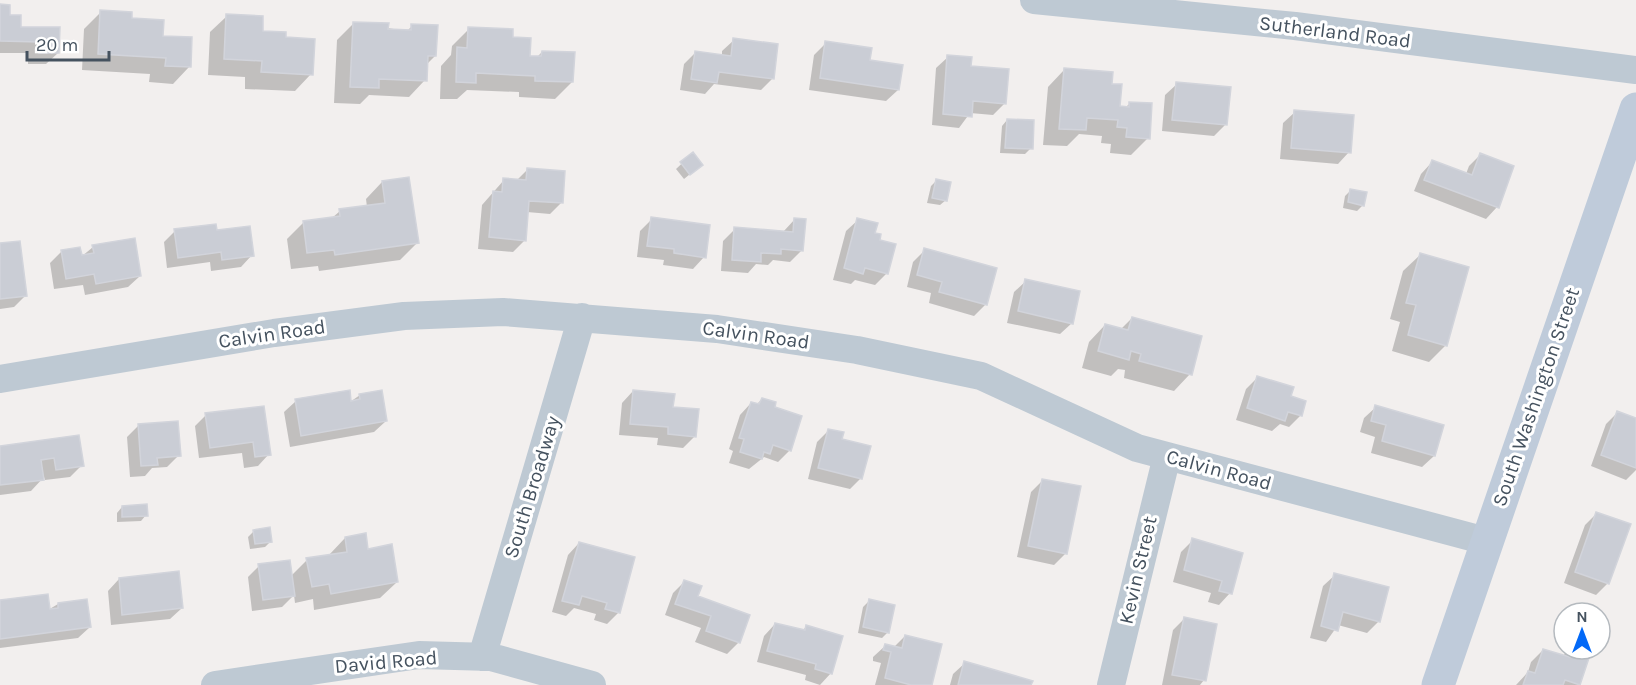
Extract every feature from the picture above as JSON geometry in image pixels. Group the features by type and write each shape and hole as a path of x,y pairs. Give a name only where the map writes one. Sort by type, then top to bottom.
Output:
{"main road":[{"name":"South Washington Street","path":"1438,685 1636,108"}],"street":[{"name":"Sutherland Road","path":"1034,0 1307,28 1636,70"},
{"name":"Calvin Road","path":"0,379 274,333 404,316 503,312 717,329 857,350 981,376 1137,448 1486,541"},
{"name":"South Broadway","path":"482,657 582,317"},
{"name":"Kevin Street","path":"1111,685 1167,456"},
{"name":"David Road","path":"215,685 419,655 491,657 592,685"}],"building":[{"path":"0,4 10,5 10,15 21,15 21,27 60,27 59,53 39,53 39,42 0,41"},
{"path":"100,10 132,12 132,18 164,20 163,36 192,37 191,67 165,66 166,58 98,54"},
{"path":"226,14 263,16 263,31 286,32 286,37 315,39 313,75 261,72 262,61 224,59"},
{"path":"353,22 389,23 388,29 411,30 411,24 438,25 436,56 428,56 427,81 379,79 379,88 350,87"},
{"path":"468,27 513,29 513,37 531,38 530,56 541,56 542,51 575,52 573,82 535,81 535,76 476,73 476,83 456,82 457,47 467,48"},
{"path":"733,38 778,44 774,79 719,72 717,83 691,79 695,51 731,56"},
{"path":"825,41 872,48 870,60 903,65 899,90 820,78"},
{"path":"947,55 972,57 971,66 1009,69 1006,104 973,101 972,117 943,114"},
{"path":"1064,68 1113,72 1112,84 1122,84 1120,106 1129,107 1129,102 1152,103 1150,139 1126,137 1127,128 1117,127 1118,120 1087,118 1086,130 1059,129"},
{"path":"1176,82 1231,87 1227,125 1172,120"},
{"path":"1294,110 1354,115 1351,153 1291,148"},
{"path":"1007,119 1034,120 1033,149 1005,148"},
{"path":"693,152 703,165 690,175 680,162"},
{"path":"1480,153 1514,166 1499,208 1424,180 1432,160 1472,175"},
{"path":"527,168 565,171 563,203 529,201 526,241 489,237 493,191 502,192 503,178 526,180"},
{"path":"409,177 419,243 335,255 334,250 307,253 303,221 340,216 339,209 385,203 382,181"},
{"path":"936,179 951,182 947,201 932,198"},
{"path":"1350,189 1367,192 1364,206 1348,202"},
{"path":"651,217 710,225 706,258 674,253 674,249 647,246"},
{"path":"794,218 806,219 803,251 781,249 781,254 761,253 761,262 732,260 734,227 793,232"},
{"path":"857,218 878,223 875,233 881,234 880,240 896,244 888,274 865,268 863,274 844,268"},
{"path":"216,224 217,230 250,226 254,256 222,260 221,252 178,258 174,229"},
{"path":"135,238 141,276 96,284 94,274 66,279 61,250 80,247 82,255 94,253 92,245"},
{"path":"20,241 27,296 0,299 0,243"},
{"path":"924,248 997,268 987,305 939,292 942,282 917,275"},
{"path":"1420,253 1469,267 1447,346 1408,335 1416,305 1406,303"},
{"path":"1025,279 1080,291 1073,324 1018,311"},
{"path":"1132,317 1202,336 1192,375 1139,361 1141,354 1131,351 1129,360 1098,351 1105,324 1128,330"},
{"path":"1257,376 1294,387 1291,396 1306,401 1302,416 1288,412 1285,421 1247,408"},
{"path":"350,390 351,401 360,399 359,394 382,390 387,421 301,436 295,399"},
{"path":"633,390 675,394 673,407 699,409 696,437 668,434 668,427 630,424"},
{"path":"762,398 776,402 775,407 802,416 791,451 773,445 770,454 764,452 762,459 740,452 744,439 739,438 751,402 759,404"},
{"path":"1375,405 1444,425 1435,456 1382,441 1386,425 1371,421"},
{"path":"264,406 271,455 255,457 253,442 210,448 205,413"},
{"path":"1617,411 1636,418 1636,468 1601,455"},
{"path":"178,421 181,456 157,458 158,465 141,466 138,424"},
{"path":"828,429 844,432 842,439 871,446 862,479 818,468"},
{"path":"79,435 84,466 56,470 54,458 41,460 44,480 0,485 0,446"},
{"path":"1042,479 1081,486 1067,554 1028,546"},
{"path":"147,504 148,516 122,517 122,506"},
{"path":"1596,512 1631,524 1609,584 1575,572"},
{"path":"270,527 272,542 255,544 253,530"},
{"path":"366,533 368,549 392,544 398,582 331,594 329,584 312,587 306,558 347,552 345,537"},
{"path":"1192,538 1243,553 1232,594 1219,591 1222,581 1184,570"},
{"path":"579,542 635,557 620,613 605,609 607,603 582,596 579,605 562,601"},
{"path":"290,560 295,596 263,600 258,564"},
{"path":"179,571 183,608 122,615 119,578"},
{"path":"1334,573 1389,587 1380,622 1343,612 1338,631 1321,626"},
{"path":"684,580 702,586 698,596 750,615 740,643 706,631 711,616 675,604"},
{"path":"48,594 50,609 58,608 58,603 87,599 91,627 0,639 0,600"},
{"path":"869,599 895,605 889,633 863,627"},
{"path":"1184,617 1217,624 1206,681 1172,675"},
{"path":"775,623 805,630 806,625 843,636 832,674 815,669 816,664 767,651"},
{"path":"905,635 942,644 932,685 911,685 885,678 891,652 883,650 885,644 902,648"},
{"path":"1543,649 1552,652 1552,661 1588,661 1580,685 1565,680 1563,685 1523,685 1528,671 1535,673"},
{"path":"964,661 1033,681 1031,685 958,685"}]}
